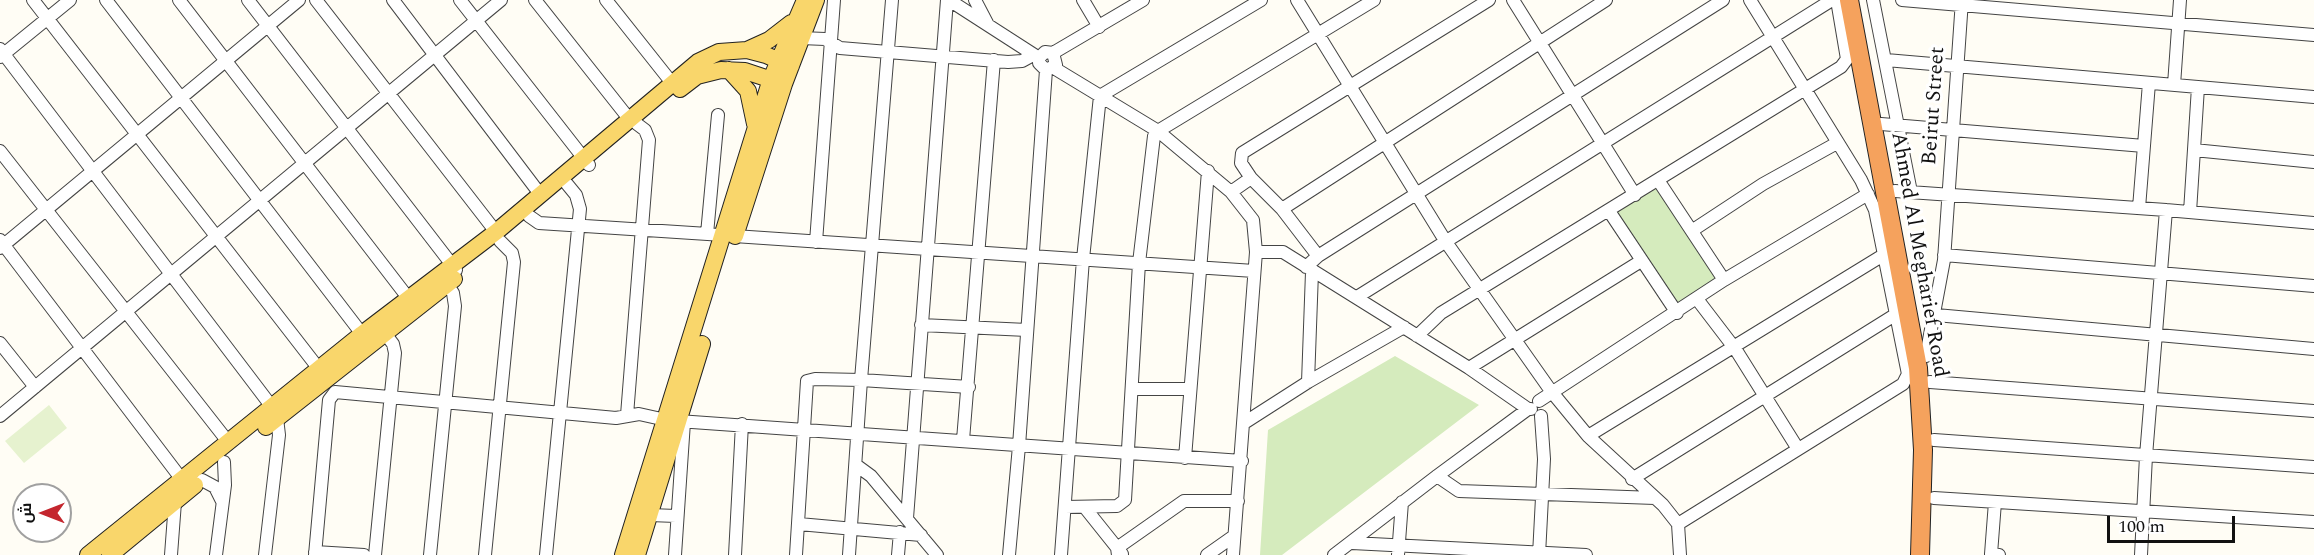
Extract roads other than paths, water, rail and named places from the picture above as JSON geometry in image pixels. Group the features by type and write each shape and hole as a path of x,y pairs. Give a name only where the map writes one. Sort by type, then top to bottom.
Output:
{"highway":[{"name":"Ahmed Al Megharief Road","path":"1849,0 1918,368 1923,450 1920,555"},
{"name":"Ahmed Al Megharief Road","path":"1860,0 1903,191 1930,382 1934,440 1933,555"}],"main road":[{"path":"721,235 785,62 796,18 805,0"},
{"path":"785,62 801,38 816,0"},
{"path":"747,50 778,34 796,18"},
{"path":"634,122 672,83 707,56 729,50 747,50 785,62"},
{"path":"117,553 175,502 229,443 272,418 384,332 498,236 540,194 586,162 634,122 697,76 715,70 729,70 777,82"},
{"path":"729,70 748,90 755,128"},
{"path":"637,555 676,421 721,235 755,128 777,82"},
{"path":"498,236 529,216 567,184 586,162"},
{"path":"88,555 224,462 272,418 319,369 409,299 453,275"},
{"path":"623,555 676,421"}],"street":[{"path":"33,0 319,369"},
{"path":"70,0 1,53 172,273 272,418 272,434 276,446 265,555"},
{"path":"106,0 362,334"},
{"path":"179,0 409,299"},
{"path":"248,0 453,275 455,306 430,555"},
{"path":"222,501 215,487 191,484 1,244 48,209 299,0"},
{"path":"315,0 512,254 514,262 485,555"},
{"path":"393,0 540,194"},
{"path":"460,0 586,162"},
{"path":"0,416 501,0"},
{"path":"535,0 634,122 645,130 649,140 627,415"},
{"path":"606,0 672,83"},
{"path":"816,242 834,0"},
{"path":"849,555 892,0"},
{"path":"907,518 948,0 987,23 1043,63 1158,131 1231,192 1253,220 1256,252 1242,461 1233,555"},
{"path":"975,0 987,23"},
{"path":"1083,0 1099,27"},
{"path":"801,38 825,39 840,48 887,53 1043,63 1057,61 1053,53 1143,0"},
{"path":"1100,96 1261,0"},
{"path":"1297,0 1352,85 1446,242 1551,391 1588,436 1655,498 1678,524 1680,555"},
{"path":"1065,507 1086,509 1124,503 1139,263 1152,142 1158,131 1374,0"},
{"path":"1318,256 1282,209 1251,178 1241,164 1242,153 1489,0"},
{"path":"1513,0 1635,195"},
{"path":"1282,209 1606,0"},
{"path":"1308,382 1309,269 1318,256 1723,0"},
{"path":"1678,524 1906,381 1907,367 1898,314 1875,210 1868,194 1806,89 1750,0"},
{"path":"1357,297 1604,145 1832,0"},
{"path":"1417,336 1441,313 1482,290 1841,67 1847,59 1837,0"},
{"path":"1873,0 1886,60 1889,125 2144,146"},
{"path":"1902,0 1961,2 2178,25 2314,35"},
{"path":"2174,85 2180,0"},
{"name":"Beirut Street","path":"1926,356 1936,315 1944,255 1961,2"},
{"path":"963,440 994,60"},
{"path":"1886,60 2314,97"},
{"path":"1009,555 1019,446 1043,63"},
{"path":"2139,208 2149,82"},
{"path":"2190,212 2198,87"},
{"path":"1061,555 1083,260 1100,96"},
{"path":"718,115 721,235"},
{"path":"1693,230 1764,184 1837,143"},
{"path":"2194,150 2314,162"},
{"path":"0,151 48,209 229,443"},
{"path":"1185,458 1208,171"},
{"path":"1231,192 1251,178"},
{"path":"1658,180 1724,280"},
{"path":"546,555 579,225 579,200 567,184"},
{"path":"1903,191 2166,210 2314,224"},
{"path":"1334,555 1437,476 1535,409 1551,391 1724,280 1868,194"},
{"path":"2141,555 2146,456 2166,210"},
{"path":"1609,211 1677,312"},
{"path":"529,216 539,223 1254,271"},
{"path":"1256,252 1283,252 1535,409 1545,439 1539,554"},
{"path":"1588,436 1885,254"},
{"path":"1944,255 2314,286"},
{"path":"1469,368 1641,261"},
{"path":"1697,299 1734,347 1798,449"},
{"path":"1632,479 1898,314"},
{"path":"1936,315 2314,349"},
{"path":"921,325 1027,330"},
{"path":"1244,423 1308,382 1404,327"},
{"path":"375,555 395,348 384,332"},
{"path":"0,343 35,387"},
{"path":"796,555 807,381 815,379 861,380 969,387"},
{"path":"1930,382 2314,411"},
{"path":"1132,389 1189,389"},
{"path":"364,555 315,554 330,397 338,391 616,418 639,414 676,421 1242,461"},
{"path":"675,555 676,421"},
{"path":"735,555 741,424"},
{"path":"1934,440 2314,467"},
{"path":"216,555 225,477 224,462"},
{"path":"856,465 870,476 937,555"},
{"path":"1437,476 1459,490 1655,498"},
{"path":"1934,498 2314,522"},
{"path":"1086,509 1119,553 1184,501 1238,501"},
{"path":"171,549 175,502"},
{"path":"1399,550 1402,502"},
{"path":"1995,502 1991,554 1999,555"},
{"path":"650,515 676,516"},
{"path":"153,520 167,531 171,549"},
{"path":"799,524 921,535"},
{"path":"898,555 900,532"},
{"path":"1207,555 1234,536"},
{"path":"1352,543 1399,550 1586,555"}]}
